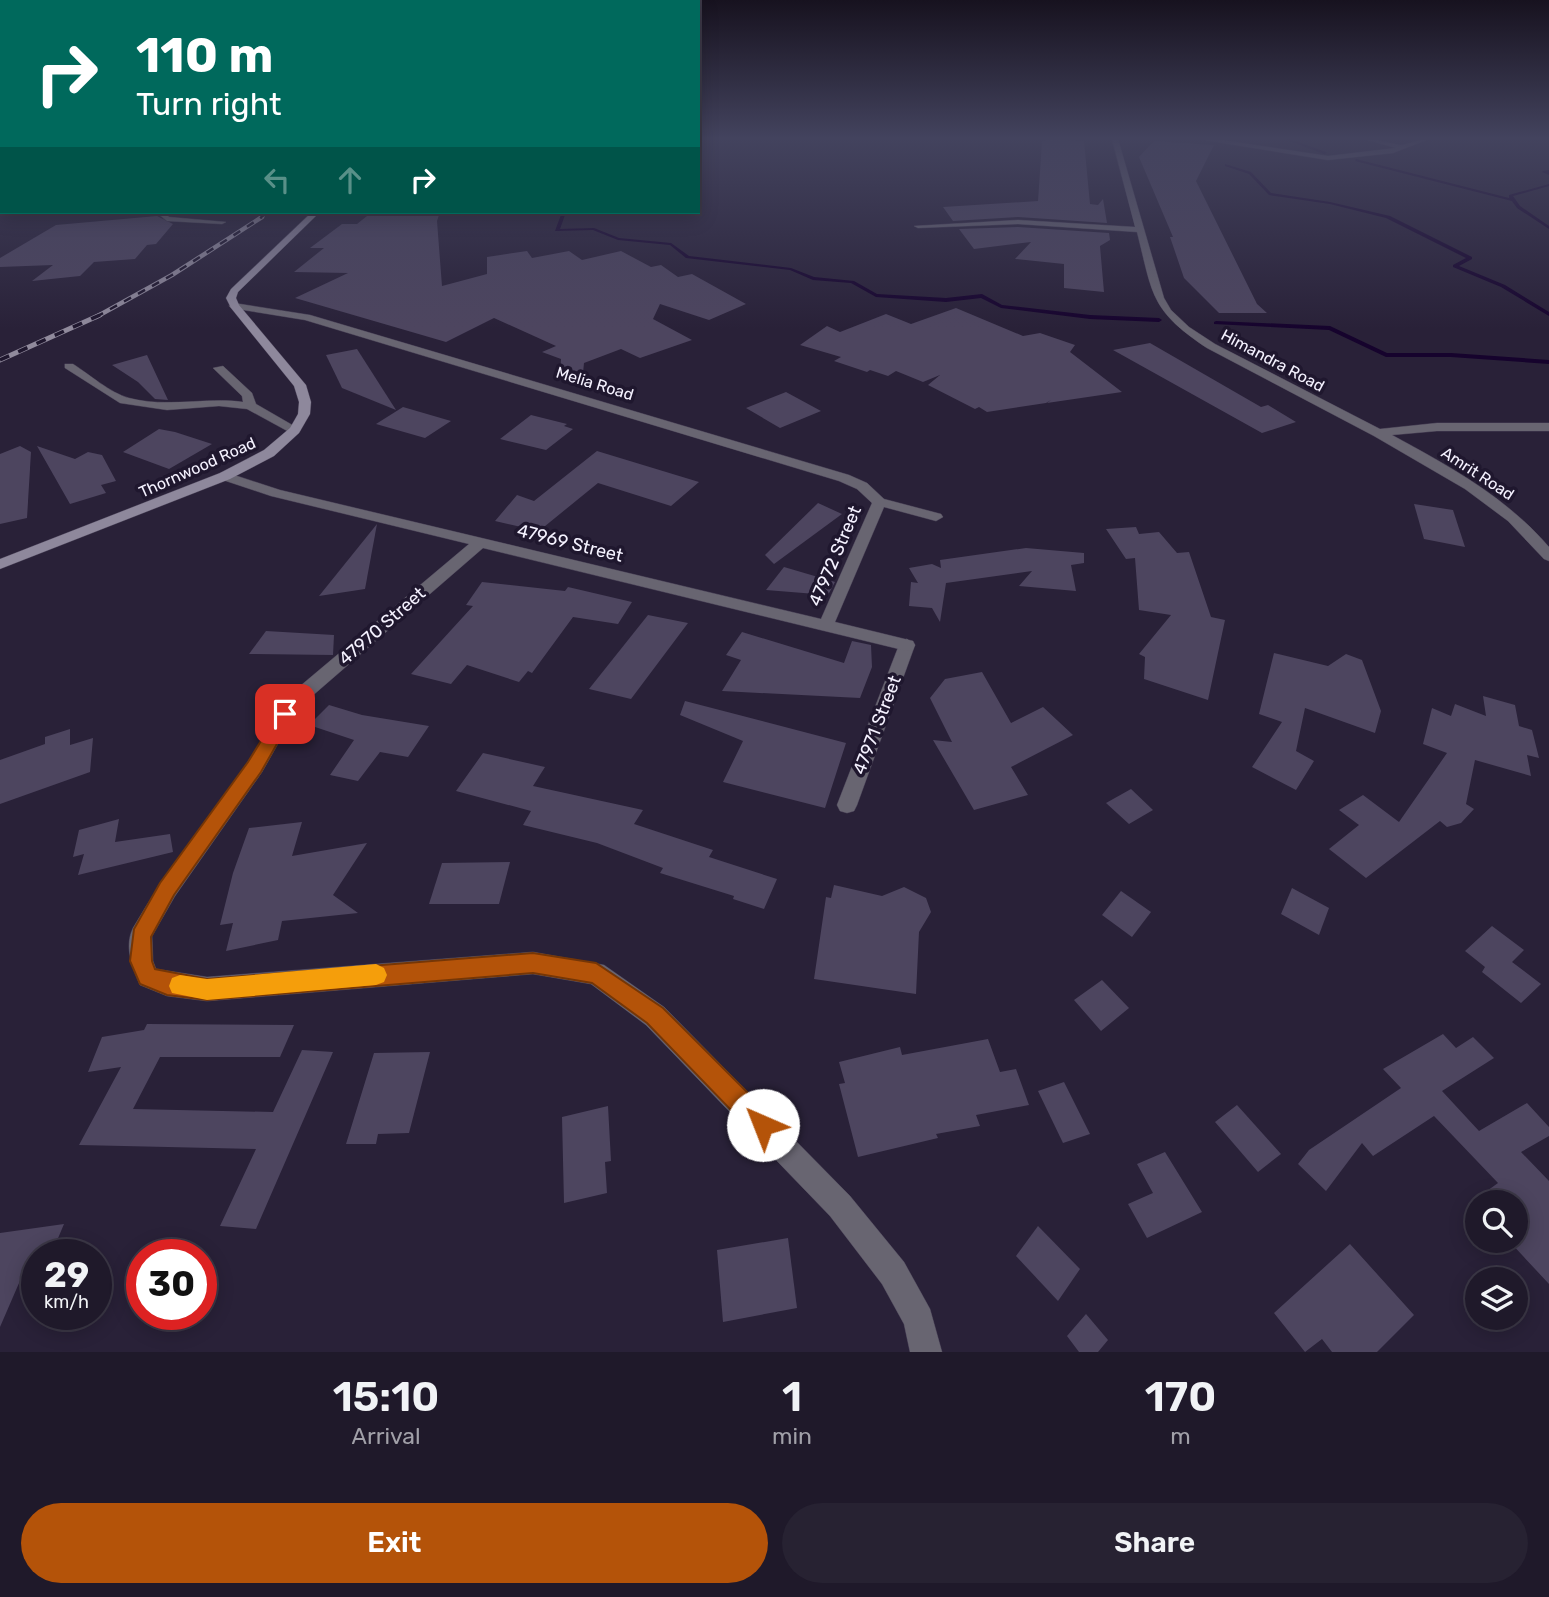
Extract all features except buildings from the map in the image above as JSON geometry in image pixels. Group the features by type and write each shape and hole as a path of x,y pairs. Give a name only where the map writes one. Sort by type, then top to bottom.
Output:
{"street":[{"name":"Himandra Road","path":"1132,202 1159,298 1167,312 1185,329 1211,346 1378,433"},
{"path":"162,214 167,219 222,222"},
{"path":"69,366 124,401 167,406 219,402 250,406 295,430 304,414 305,402 300,385 234,306 231,298 234,291 314,214"},
{"path":"918,226 1018,222 1139,230"},
{"name":"Melia Road","path":"234,306 306,317 545,386 844,478 862,486 879,502 936,517"},
{"path":"219,368 248,395 250,406"},
{"path":"1378,433 1437,428 1549,427"},
{"name":"Thornwood Road","path":"0,564 225,476 269,453 295,430"},
{"name":"Amrit Road","path":"1378,433 1453,476 1505,510 1549,556"},
{"name":"47969 Street","path":"225,476 276,493 907,645"},
{"name":"47972 Street","path":"826,625 879,502"},
{"name":"47970 Street","path":"482,541 305,692 285,714 254,767 167,889 141,935 141,961 148,977 167,984 207,989 533,963 596,973 655,1016 840,1206 893,1273 919,1320 926,1352"},
{"name":"47971 Street","path":"847,805 907,645"}],"waterway":[{"path":"1324,202 1388,217 1470,258 1455,266 1503,286 1549,314"},
{"path":"1515,202 1518,207 1549,228"},
{"path":"563,214 557,230 594,229 618,239 671,244 688,257 791,269 813,278 852,282 876,295 946,300 982,296 1001,306 1090,317 1159,320"},
{"path":"1216,323 1330,328 1386,355 1451,355 1549,362"}],"railway":[{"path":"260,218 266,214"},
{"path":"98,316 172,275 262,217"},
{"path":"0,360 98,316"}],"slow traffic":[{"path":"180,986 207,989 376,975"}],"route":[{"path":"285,714 254,767 167,889 141,935 141,961 148,977 167,984 207,989 533,963 596,973 655,1016 763,1125"}]}
